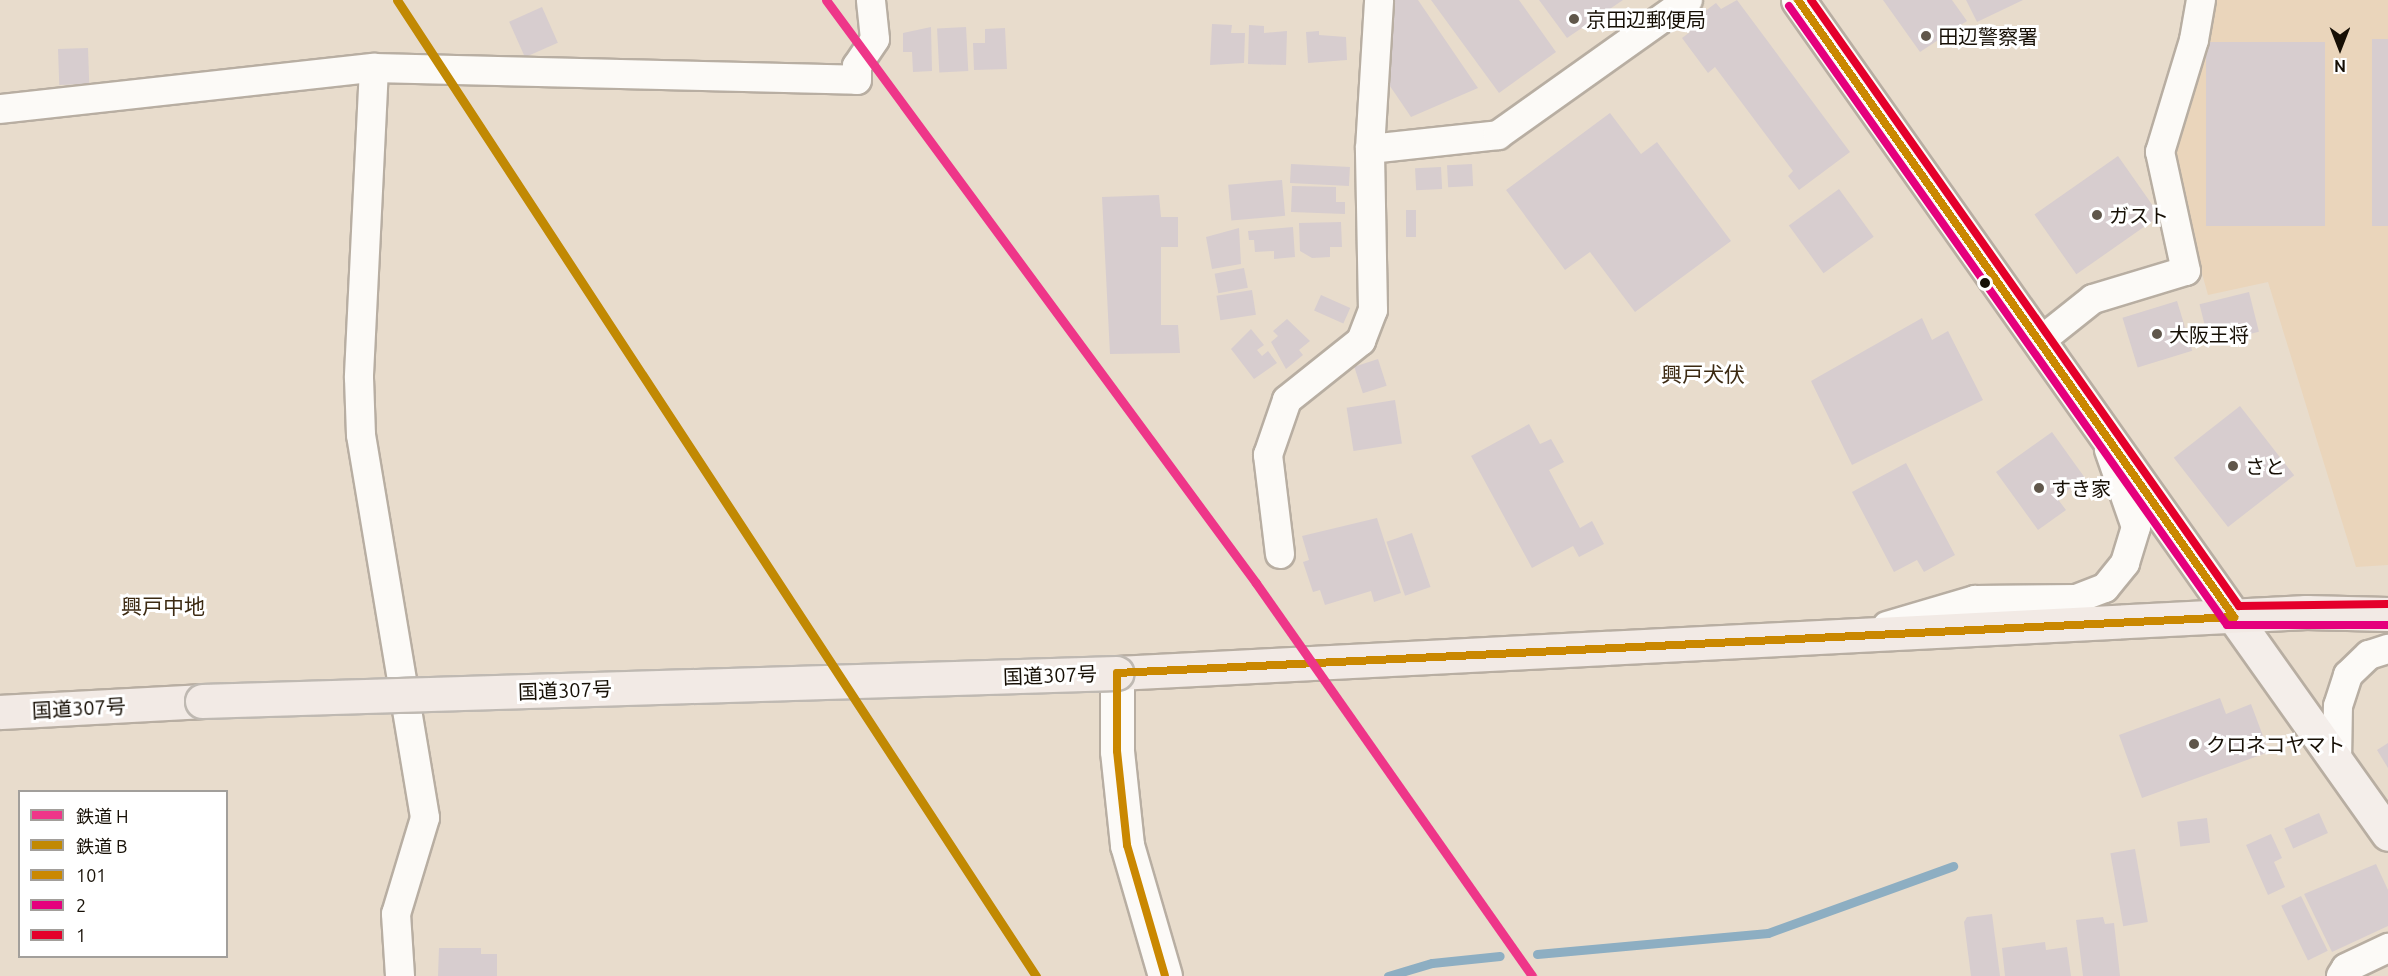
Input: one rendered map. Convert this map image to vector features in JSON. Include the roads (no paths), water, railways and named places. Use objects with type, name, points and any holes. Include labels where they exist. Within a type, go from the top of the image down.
[{"type":"highway","name":"国道307号","points":[[0,712],[202,701],[1117,673],[1858,634],[2234,617],[2388,614]]},
{"type":"main road","points":[[2234,617],[2388,834]]},
{"type":"street","points":[[0,109],[374,68],[857,80],[857,66],[875,39],[871,0]]},
{"type":"street","points":[[1280,554],[1268,455],[1287,400],[1361,340],[1373,310],[1370,149],[1379,0]]},
{"type":"street","points":[[1370,149],[1498,135],[1688,0]]},
{"type":"street","points":[[1798,0],[2234,617]]},
{"type":"street","points":[[2039,342],[2093,299],[2186,271],[2160,152],[2194,40],[2201,0]]},
{"type":"street","points":[[374,68],[359,378],[361,435],[425,818],[396,914],[400,976]]},
{"type":"street","points":[[1858,634],[1975,600],[2076,598],[2105,588],[2125,563],[2136,527],[2103,432]]},
{"type":"street","points":[[2337,761],[2338,706],[2348,675],[2369,655],[2388,649]]},
{"type":"street","points":[[1117,673],[1117,751],[1127,845],[1165,976]]},
{"type":"street","points":[[2341,976],[2346,968],[2388,948]]},
{"type":"waterway","points":[[1537,954],[1768,933],[1953,866]]},
{"type":"waterway","points":[[1388,976],[1432,963],[1500,956]]},
{"type":"rail line","name":"B","points":[[397,0],[1036,976]]},
{"type":"rail line","name":"H","points":[[826,0],[1256,583],[1532,976]]},
{"type":"place","name":"京田辺郵便局","points":[[1574,19]]},
{"type":"place","name":"田辺警察署","points":[[1926,36]]},
{"type":"place","name":"ガスト","points":[[2097,215]]},
{"type":"place","name":"大阪王将","points":[[2157,334]]},
{"type":"place","name":"さと","points":[[2233,466]]},
{"type":"place","name":"すき家","points":[[2039,488]]},
{"type":"place","name":"クロネコヤマト","points":[[2194,744]]},
{"type":"district","name":"興戸犬伏","points":[[1703,374]]},
{"type":"district","name":"興戸中地","points":[[163,606]]}]
